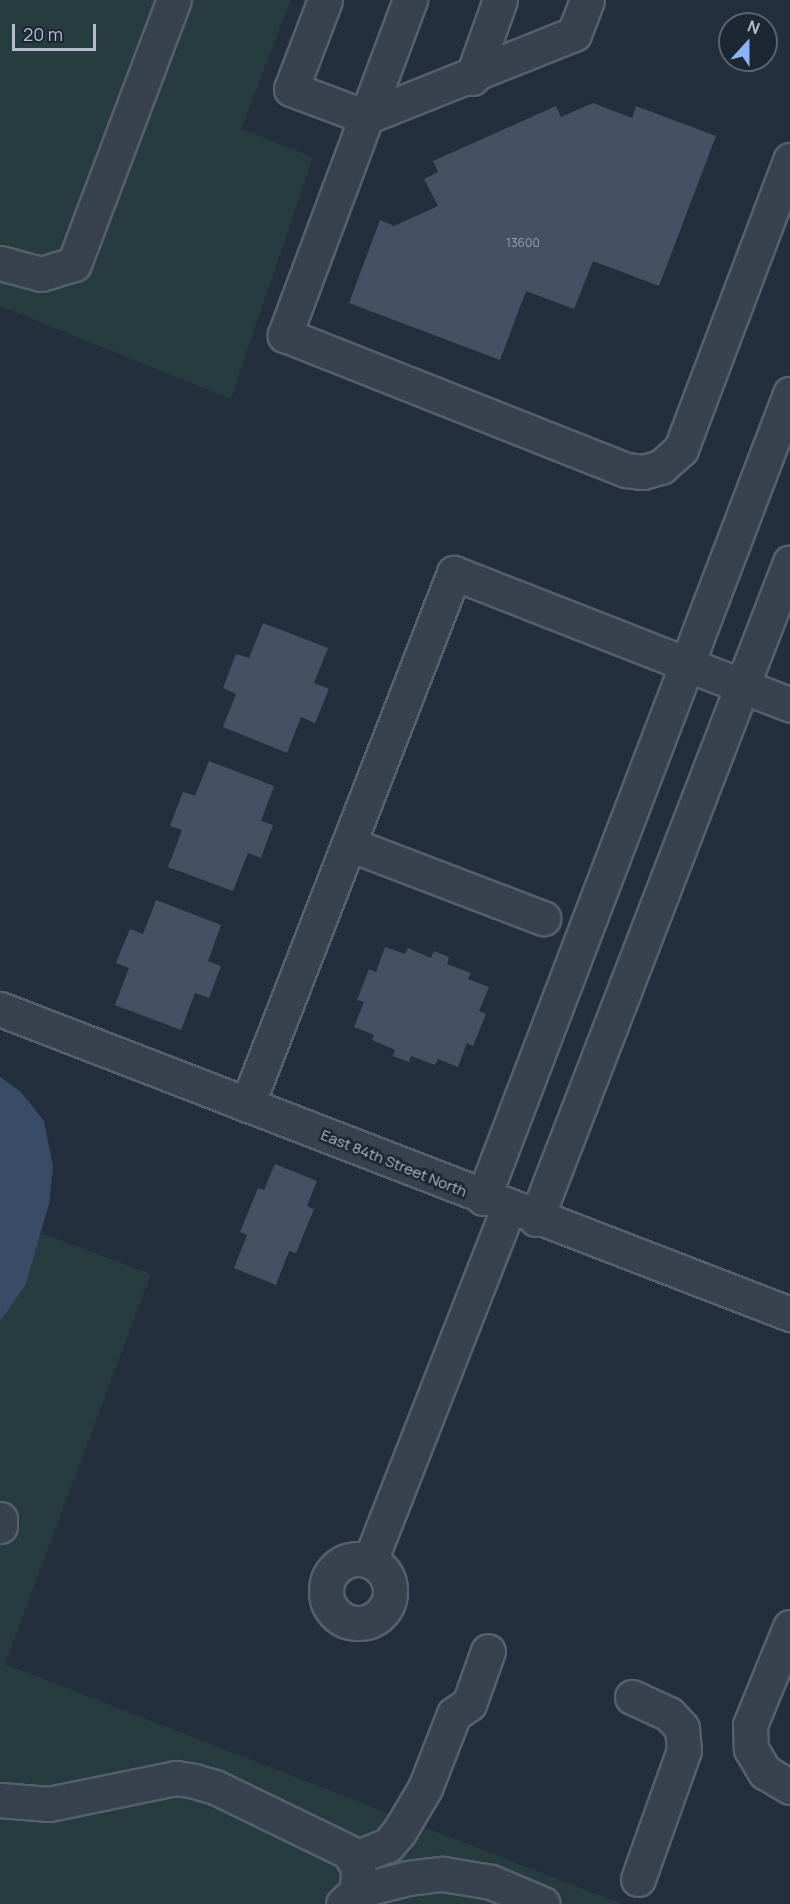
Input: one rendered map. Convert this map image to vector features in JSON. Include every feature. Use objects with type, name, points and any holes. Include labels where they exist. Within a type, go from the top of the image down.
[{"type":"street","points":[[0,263],[41,274],[74,264],[174,0]]},
{"type":"street","points":[[325,0],[291,89],[366,117],[472,78],[573,34],[587,0]]},
{"type":"street","points":[[410,0],[285,335],[626,470],[644,472],[661,467],[681,449],[790,160]]},
{"type":"street","points":[[472,78],[500,0]]},
{"type":"street","points":[[509,1208],[689,666],[790,394]]},
{"type":"street","points":[[370,1561],[509,1208],[742,687],[790,562]]},
{"type":"street","points":[[247,1105],[454,573],[790,705]]},
{"type":"street","points":[[349,844],[543,918]]},
{"type":"street","name":"East 84th Street North","points":[[0,1009],[509,1208],[790,1314]]},
{"type":"street","points":[[0,1520],[0,1527]]},
{"type":"street","points":[[790,1627],[750,1725],[751,1749],[765,1772],[790,1787]]},
{"type":"street","points":[[353,1859],[388,1845],[405,1823],[425,1788],[454,1714],[469,1704],[488,1651]]},
{"type":"street","points":[[632,1696],[669,1714],[682,1728],[684,1750],[638,1879]]},
{"type":"street","points":[[0,1800],[41,1805],[176,1778],[194,1781],[215,1787],[344,1848],[357,1868],[350,1898]]},
{"type":"street","points":[[350,1898],[408,1878],[459,1875],[508,1888],[543,1904]]},
{"type":"green space","points":[[0,0],[291,0],[241,129],[313,157],[231,399],[0,306]]},
{"type":"green space","points":[[0,1226],[52,1237],[151,1274],[5,1664],[622,1904],[0,1904]]},
{"type":"water","points":[[0,1077],[20,1091],[44,1121],[53,1167],[49,1204],[25,1286],[0,1321]]},
{"type":"building","points":[[593,103],[632,118],[636,106],[716,136],[659,286],[593,261],[574,309],[526,291],[500,360],[349,303],[380,220],[394,226],[438,206],[424,179],[438,172],[433,161],[556,106],[561,117]]},
{"type":"building","points":[[263,623],[328,648],[314,683],[329,689],[315,723],[301,717],[287,753],[223,727],[236,694],[223,688],[236,654],[249,658]]},
{"type":"building","points":[[209,761],[274,786],[261,821],[273,825],[261,858],[248,853],[233,891],[168,867],[182,830],[170,826],[183,792],[195,796]]},
{"type":"building","points":[[156,900],[221,925],[208,961],[221,966],[209,998],[195,993],[181,1030],[115,1005],[129,968],[116,963],[130,929],[143,934]]},
{"type":"building","points":[[385,947],[405,954],[408,948],[431,958],[434,951],[449,957],[447,964],[471,973],[468,979],[489,987],[479,1011],[486,1014],[473,1046],[467,1043],[458,1067],[438,1059],[435,1065],[411,1056],[409,1062],[393,1056],[395,1050],[372,1040],[374,1035],[354,1027],[364,1002],[357,1000],[369,969],[376,972]]},
{"type":"building","points":[[275,1164],[317,1181],[307,1206],[314,1209],[296,1253],[289,1251],[276,1285],[234,1268],[247,1235],[240,1232],[258,1188],[264,1190]]}]
